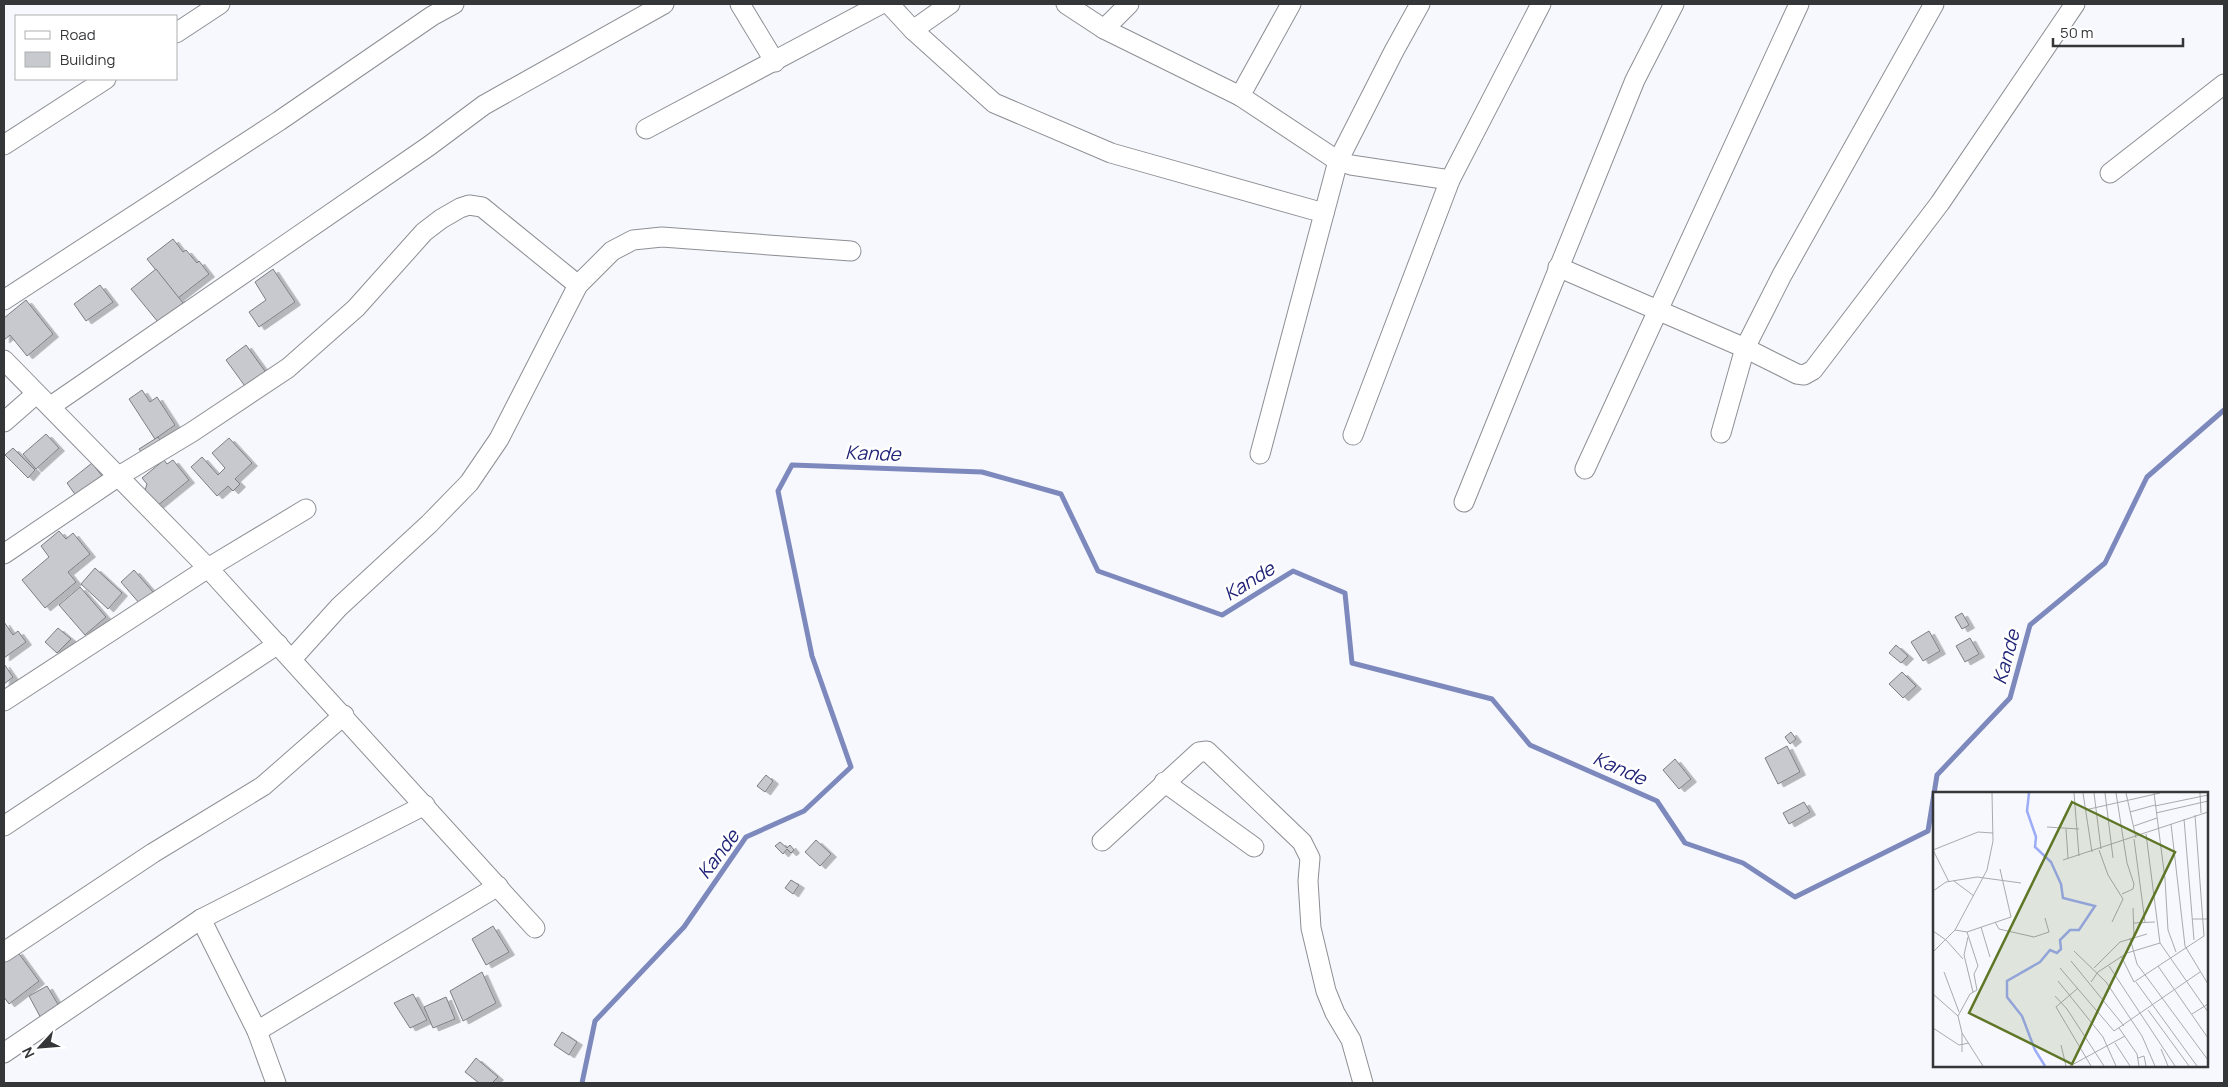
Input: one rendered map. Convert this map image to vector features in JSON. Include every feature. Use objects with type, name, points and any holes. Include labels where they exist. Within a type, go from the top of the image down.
[{"type":"street","points":[[178,32],[220,4]]},
{"type":"street","points":[[4,300],[279,121],[432,16],[454,4]]},
{"type":"street","points":[[50,406],[429,146],[484,105],[664,4]]},
{"type":"street","points":[[740,4],[775,62]]},
{"type":"street","points":[[646,129],[881,4]]},
{"type":"street","points":[[889,4],[914,30],[994,103],[1111,152],[1324,213]]},
{"type":"street","points":[[914,30],[950,4]]},
{"type":"street","points":[[1066,4],[1104,29],[1240,96],[1338,161],[1351,165],[1450,180]]},
{"type":"street","points":[[1104,29],[1129,4]]},
{"type":"street","points":[[1240,96],[1291,4]]},
{"type":"street","points":[[1260,454],[1338,161],[1420,4]]},
{"type":"street","points":[[1353,435],[1450,180],[1541,4]]},
{"type":"street","points":[[1464,502],[1635,80],[1674,4]]},
{"type":"street","points":[[1586,469],[1799,4]]},
{"type":"street","points":[[1721,433],[1745,348],[1782,275],[1934,4]]},
{"type":"street","points":[[1558,267],[1745,348],[1796,374],[1804,375],[1814,370],[1940,204],[2075,4]]},
{"type":"street","points":[[4,146],[104,80]]},
{"type":"street","points":[[2110,172],[2224,84]]},
{"type":"street","points":[[4,554],[119,476],[192,432],[288,368],[356,308],[424,232],[460,208],[470,205],[482,207],[578,285]]},
{"type":"street","points":[[292,659],[339,607],[429,524],[469,483],[499,439],[578,285],[612,251],[633,240],[662,237],[851,251]]},
{"type":"street","points":[[4,360],[208,568],[535,928]]},
{"type":"street","points":[[4,422],[36,394]]},
{"type":"street","points":[[4,701],[208,568],[306,509]]},
{"type":"street","points":[[4,826],[278,644]]},
{"type":"street","points":[[6,945],[263,786],[344,716]]},
{"type":"street","points":[[1102,841],[1164,782],[1199,752],[1206,751],[1302,842],[1306,849],[1310,858],[1308,881],[1311,928],[1324,982],[1335,1013],[1351,1040],[1363,1083]]},
{"type":"street","points":[[1164,782],[1254,847]]},
{"type":"street","points":[[4,1052],[201,919],[425,805]]},
{"type":"street","points":[[258,1031],[498,886]]},
{"type":"street","points":[[201,919],[258,1031],[276,1083]]},
{"type":"building","points":[[173,239],[183,252],[186,250],[197,263],[199,261],[209,274],[178,298],[147,259]]},
{"type":"building","points":[[156,269],[183,303],[158,322],[131,289]]},
{"type":"building","points":[[273,269],[295,302],[259,327],[249,312],[266,300],[255,282]]},
{"type":"building","points":[[100,285],[113,302],[86,321],[74,304]]},
{"type":"building","points":[[26,300],[53,334],[27,356],[10,335],[4,340],[4,318]]},
{"type":"building","points":[[246,345],[270,378],[250,393],[226,360]]},
{"type":"building","points":[[142,390],[150,402],[157,397],[175,425],[155,439],[129,399]]},
{"type":"building","points":[[46,434],[59,448],[36,469],[23,454]]},
{"type":"building","points":[[158,437],[165,448],[146,459],[139,449]]},
{"type":"building","points":[[229,438],[252,463],[235,479],[240,484],[233,491],[228,486],[217,496],[191,467],[202,457],[218,475],[225,468],[212,453]]},
{"type":"building","points":[[13,448],[35,470],[28,478],[5,455]]},
{"type":"building","points":[[164,460],[167,464],[173,460],[189,480],[157,506],[145,490],[147,484],[142,478]]},
{"type":"building","points":[[92,463],[105,480],[79,500],[67,483]]},
{"type":"building","points":[[59,531],[66,539],[73,533],[90,554],[68,572],[76,582],[45,608],[22,580],[49,557],[41,546]]},
{"type":"building","points":[[95,568],[122,593],[108,609],[81,584]]},
{"type":"building","points":[[134,570],[153,592],[140,604],[121,582]]},
{"type":"building","points":[[80,587],[106,617],[85,635],[59,605]]},
{"type":"building","points":[[1962,613],[1969,625],[1962,629],[1955,617]]},
{"type":"building","points":[[4,622],[13,635],[18,631],[26,642],[4,658]]},
{"type":"building","points":[[58,628],[71,639],[57,653],[45,642]]},
{"type":"building","points":[[1929,631],[1940,651],[1923,661],[1911,642]]},
{"type":"building","points":[[1970,638],[1979,654],[1965,662],[1956,646]]},
{"type":"building","points":[[1896,645],[1908,656],[1901,663],[1889,653]]},
{"type":"building","points":[[4,664],[13,677],[4,684]]},
{"type":"building","points":[[1902,672],[1916,686],[1903,698],[1889,684]]},
{"type":"building","points":[[1791,732],[1796,739],[1790,744],[1785,737]]},
{"type":"building","points":[[1787,746],[1800,772],[1778,784],[1765,758]]},
{"type":"building","points":[[1675,759],[1691,779],[1679,789],[1663,770]]},
{"type":"building","points":[[766,775],[773,781],[765,792],[757,786]]},
{"type":"building","points":[[1804,802],[1810,812],[1789,824],[1783,813]]},
{"type":"building","points":[[816,840],[831,854],[820,866],[805,852]]},
{"type":"building","points":[[780,842],[787,848],[790,845],[794,850],[791,853],[787,849],[783,854],[775,846]]},
{"type":"building","points":[[791,880],[799,885],[793,894],[785,888]]},
{"type":"building","points":[[493,926],[509,952],[486,965],[472,939]]},
{"type":"building","points":[[17,951],[39,981],[9,1004],[4,997],[4,961]]},
{"type":"building","points":[[482,972],[496,1003],[463,1021],[450,991]]},
{"type":"building","points":[[47,986],[62,1011],[43,1022],[29,996]]},
{"type":"building","points":[[413,994],[427,1020],[410,1028],[394,1003]]},
{"type":"building","points":[[446,997],[455,1019],[433,1028],[424,1007]]},
{"type":"building","points":[[562,1032],[577,1042],[569,1055],[554,1045]]},
{"type":"building","points":[[476,1058],[498,1077],[492,1083],[479,1083],[465,1072]]},
{"type":"waterway","name":"Kande","points":[[1934,792],[1937,775],[2010,698],[2030,625],[2105,563],[2147,477],[2224,410]]},
{"type":"waterway","name":"Kande","points":[[582,1083],[595,1021],[684,927],[746,837],[804,811],[851,767],[812,656],[778,491],[792,465],[982,472],[1061,494],[1098,571],[1222,615],[1293,571],[1345,593],[1352,663],[1492,699],[1530,745],[1657,801],[1685,843],[1743,863],[1795,897],[1928,831],[1933,800]]}]
